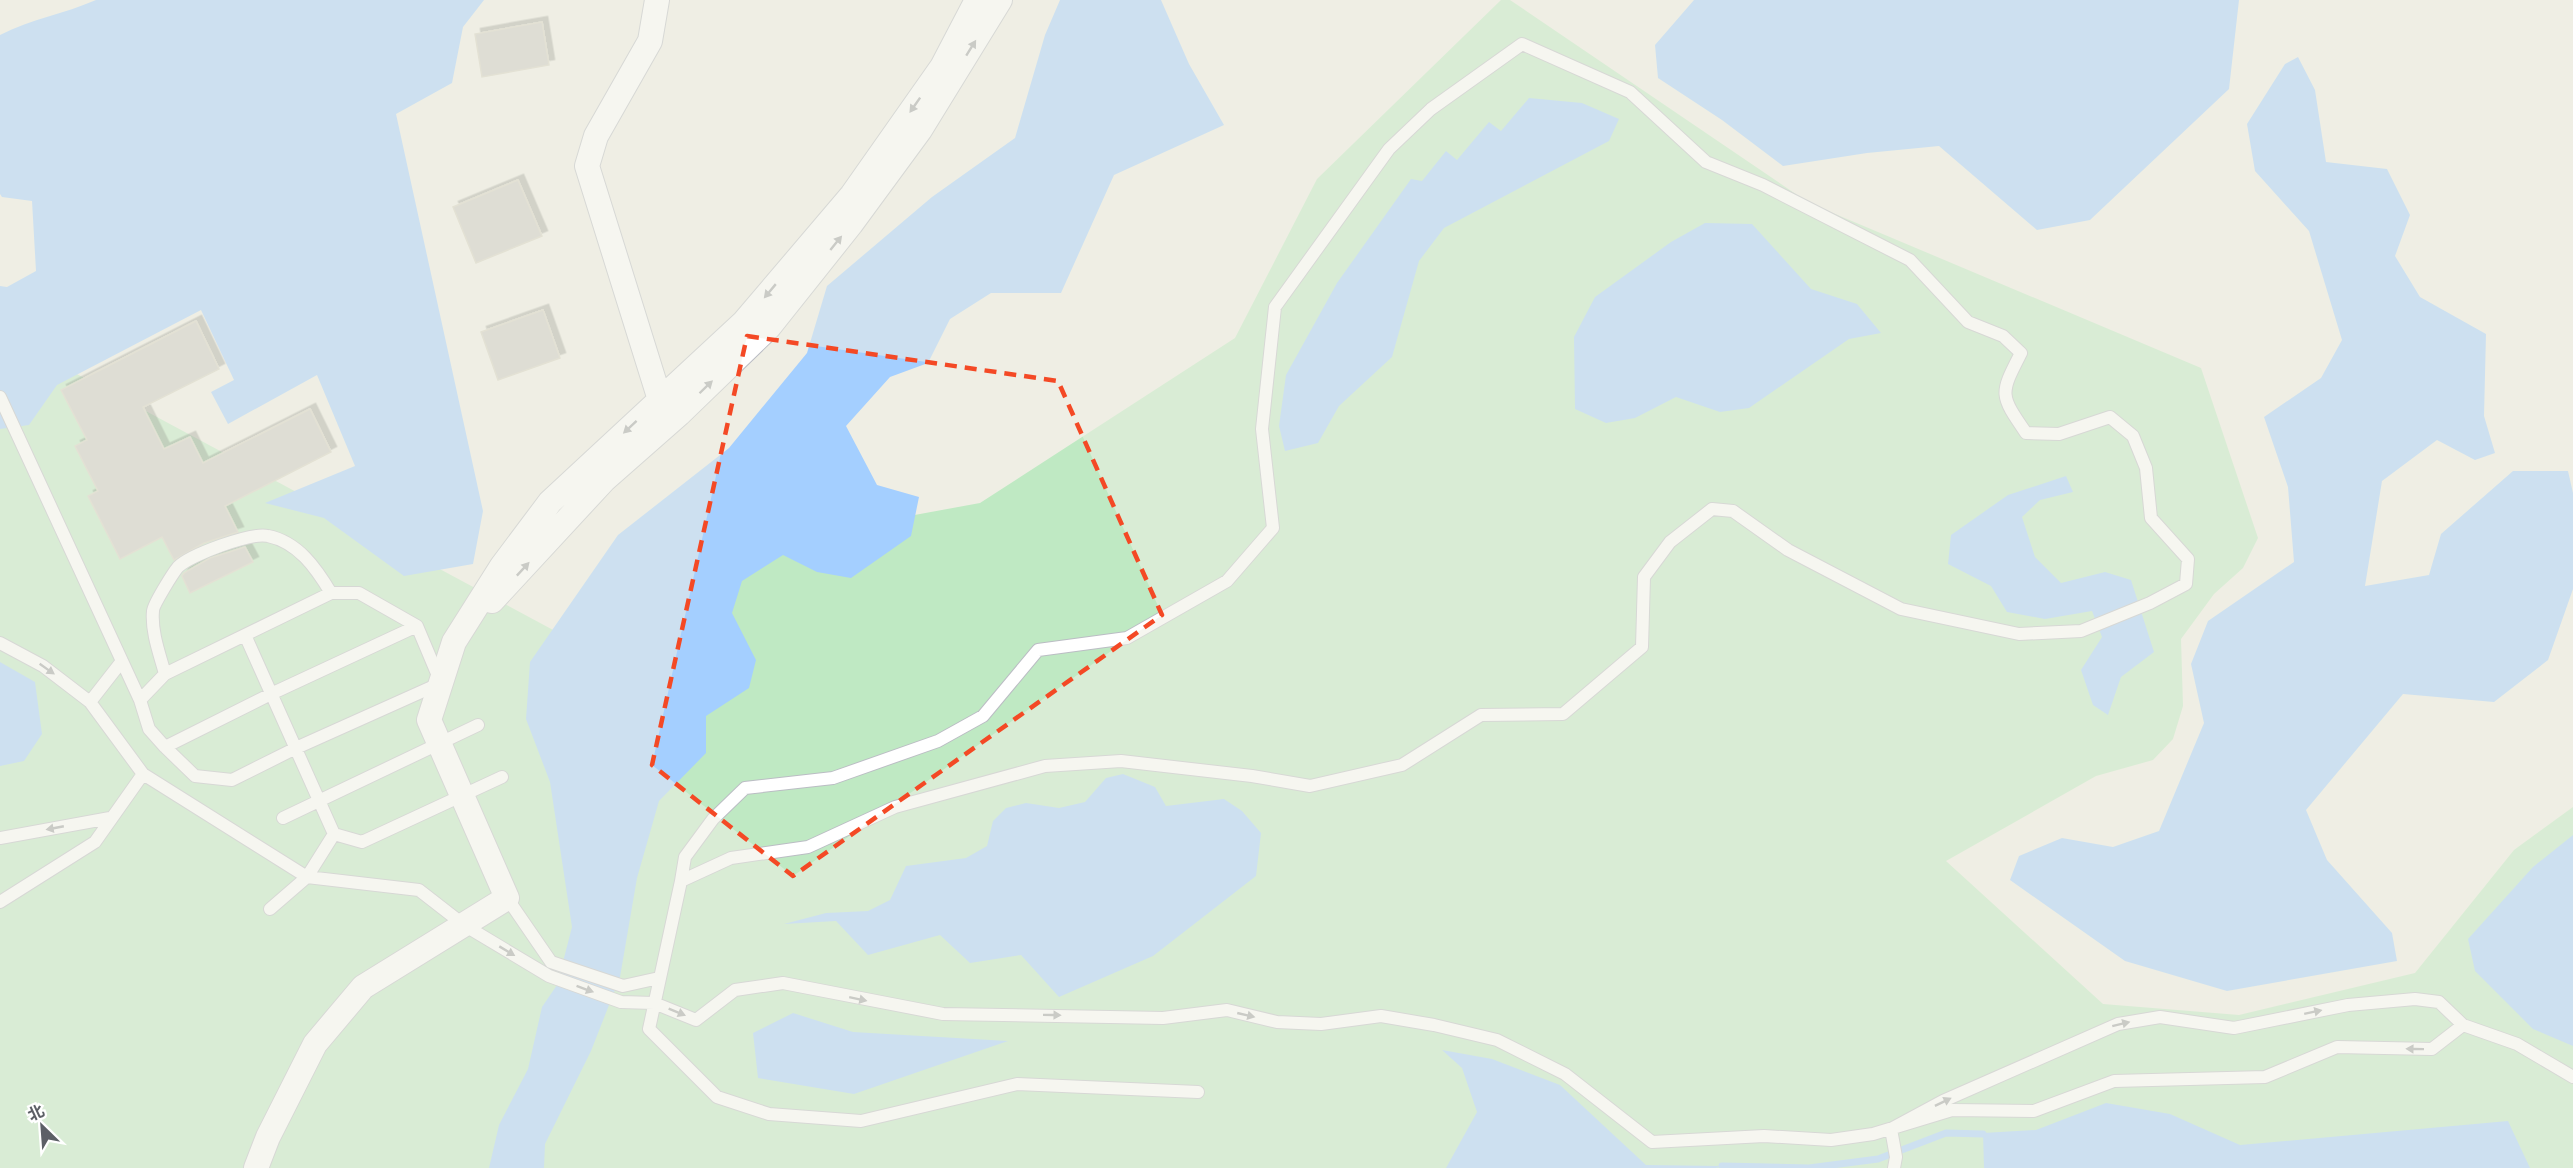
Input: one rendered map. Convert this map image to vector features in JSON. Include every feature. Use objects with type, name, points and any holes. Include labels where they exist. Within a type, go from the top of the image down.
[{"type":"street","points":[[657,0],[650,41],[596,136],[587,166],[669,407]]},
{"type":"street","points":[[669,407],[852,195],[942,66],[977,0]]},
{"type":"street","points":[[256,1168],[268,1137],[315,1044],[363,987],[507,898],[429,720],[454,642],[502,566],[550,502],[769,327],[851,224],[920,130],[1000,0]]},
{"type":"lane","points":[[681,881],[731,858],[808,847],[895,807],[1045,766],[1121,761],[1252,776],[1310,786],[1402,765],[1481,715],[1563,714],[1642,647],[1644,577],[1670,542],[1712,510],[1733,511],[1788,550],[1901,609],[2019,634],[2081,631],[2150,603],[2186,584],[2188,559],[2151,518],[2146,468],[2133,436],[2110,417],[2058,434],[2025,433],[2007,406],[2005,384],[2021,353],[2003,336],[1968,322],[1910,260],[1763,185],[1706,162],[1630,92],[1522,44],[1431,109],[1389,149],[1275,307],[1262,429],[1273,528],[1227,581],[1127,638],[1038,650],[984,716],[938,741],[832,778],[745,788],[713,819],[685,857],[649,1029],[717,1097],[769,1114],[861,1121],[1017,1084],[1198,1092]]},
{"type":"lane","points":[[0,397],[140,700],[149,729],[195,776],[232,780],[296,748],[441,683],[417,626],[359,593],[331,593],[165,675],[140,700]]},
{"type":"lane","points":[[165,675],[156,641],[153,609],[178,567],[234,539],[267,535],[297,549],[321,576],[331,593]]},
{"type":"lane","points":[[165,747],[273,693],[417,626]]},
{"type":"lane","points":[[246,635],[334,834]]},
{"type":"lane","points":[[0,643],[43,666],[90,702],[143,774],[308,877],[419,890],[464,925],[549,976],[621,1002],[654,1003],[696,1020],[735,990],[783,982],[943,1014],[1163,1018],[1227,1010],[1277,1022],[1321,1024],[1381,1016],[1434,1025],[1497,1040],[1565,1074],[1652,1142],[1764,1136],[1831,1140],[1891,1129],[1952,1110],[2034,1111],[2114,1081],[2265,1077],[2337,1047],[2432,1049],[2463,1025]]},
{"type":"lane","points":[[90,702],[122,661]]},
{"type":"lane","points":[[282,818],[478,725]]},
{"type":"lane","points":[[0,902],[95,842],[143,774]]},
{"type":"lane","points":[[334,834],[362,842],[502,777]]},
{"type":"lane","points":[[0,838],[110,818]]},
{"type":"lane","points":[[270,909],[308,877],[334,834]]},
{"type":"lane","points":[[507,898],[551,962],[623,986],[659,978]]},
{"type":"lane","points":[[1891,1129],[1943,1101],[2118,1024],[2160,1017],[2234,1028],[2348,1005],[2415,999],[2439,1002],[2463,1025],[2517,1044],[2573,1077]]},
{"type":"lane","points":[[1891,1129],[1896,1158],[1894,1168]]},
{"type":"highlighted area","points":[[747,336],[1058,381],[1162,615],[793,876],[652,765]]},
{"type":"green space","points":[[1501,0],[1510,0],[1809,203],[2201,368],[2258,538],[2243,568],[2214,594],[2181,639],[2183,706],[2173,739],[2153,760],[2096,776],[1946,861],[2103,1004],[2239,1015],[2415,973],[2514,850],[2573,807],[2573,1168],[0,1168],[0,351],[34,351],[568,638],[718,551],[980,503],[1235,338],[1317,179]]},
{"type":"water","points":[[96,0],[484,0],[463,27],[452,83],[396,114],[483,511],[473,564],[404,576],[324,518],[265,503],[355,466],[317,375],[228,424],[211,392],[234,380],[201,310],[57,385],[29,425],[0,429],[0,286],[7,287],[36,271],[32,201],[2,197],[0,194],[0,35]]},
{"type":"water","points":[[1060,0],[1161,0],[1189,64],[1224,125],[1114,175],[1061,293],[991,293],[950,319],[928,363],[890,377],[846,426],[877,485],[919,497],[911,536],[851,578],[817,572],[783,555],[742,581],[732,613],[756,660],[749,688],[706,716],[706,753],[659,801],[637,878],[620,977],[591,1051],[545,1144],[544,1168],[489,1168],[499,1125],[528,1069],[542,1007],[557,985],[572,927],[550,782],[526,719],[530,662],[618,535],[729,448],[807,353],[827,286],[932,197],[1015,138],[1045,35]]},
{"type":"water","points":[[1694,0],[2239,0],[2229,89],[2090,220],[2037,230],[1939,146],[1867,153],[1783,166],[1722,120],[1658,78],[1655,45]]},
{"type":"water","points":[[2298,57],[2315,90],[2326,162],[2387,169],[2410,215],[2395,256],[2420,297],[2486,334],[2484,416],[2495,453],[2475,460],[2437,440],[2382,481],[2365,586],[2429,575],[2441,534],[2513,471],[2568,471],[2573,493],[2573,589],[2548,660],[2494,702],[2403,694],[2306,810],[2327,860],[2392,933],[2397,961],[2227,991],[2125,961],[2010,880],[2019,856],[2062,838],[2113,847],[2159,831],[2204,723],[2191,664],[2208,621],[2294,562],[2288,487],[2264,417],[2321,378],[2342,340],[2309,231],[2255,171],[2247,124],[2285,64]]},
{"type":"water","points":[[1529,98],[1582,103],[1619,119],[1609,141],[1444,228],[1419,261],[1392,357],[1339,406],[1318,443],[1285,451],[1279,426],[1286,375],[1337,283],[1411,179],[1422,181],[1446,151],[1457,160],[1489,122],[1501,131]]},
{"type":"water","points":[[1705,223],[1752,224],[1811,289],[1857,304],[1881,333],[1849,339],[1749,408],[1720,412],[1676,397],[1635,418],[1606,423],[1575,409],[1574,337],[1595,297],[1671,242]]},
{"type":"water","points":[[2066,476],[2073,492],[2040,500],[2022,517],[2035,557],[2061,583],[2105,572],[2131,580],[2154,652],[2121,677],[2108,715],[2093,705],[2081,670],[2102,637],[2092,611],[2045,619],[2007,612],[1991,586],[1948,564],[1951,535],[2008,495]]},
{"type":"water","points":[[0,662],[35,682],[42,734],[24,761],[0,766]]},
{"type":"water","points":[[1123,774],[1155,787],[1166,806],[1224,799],[1242,811],[1261,833],[1256,876],[1153,956],[1059,997],[1021,955],[970,963],[940,935],[868,955],[836,921],[784,924],[826,913],[868,911],[890,900],[906,866],[966,858],[987,846],[993,821],[1006,808],[1026,803],[1059,808],[1085,802],[1106,778]]},
{"type":"water","points":[[2573,835],[2573,1046],[2533,1029],[2475,971],[2468,939],[2533,867]]},
{"type":"water","points":[[793,1013],[853,1032],[1008,1041],[854,1094],[758,1078],[753,1033]]},
{"type":"water","points":[[1442,1050],[1492,1059],[1560,1085],[1646,1165],[1722,1166],[1716,1168],[1446,1168],[1477,1112],[1462,1068]]},
{"type":"water","points":[[2106,1103],[2170,1114],[2240,1145],[2508,1121],[2530,1168],[1984,1168],[1983,1133],[2036,1130]]},
{"type":"building","points":[[542,22],[549,65],[482,77],[475,34]]},
{"type":"building","points":[[518,180],[542,236],[476,263],[453,207]]},
{"type":"building","points":[[543,310],[560,358],[498,380],[481,332]]},
{"type":"building","points":[[196,321],[219,369],[143,407],[164,449],[190,437],[203,463],[310,409],[331,452],[225,506],[238,532],[204,543],[174,560],[162,537],[120,559],[88,496],[98,491],[75,446],[87,440],[61,390]]},
{"type":"building","points":[[245,547],[253,562],[190,593],[182,576],[184,573],[210,558]]},
{"type":"waterway","points":[[1722,1166],[1809,1168],[1878,1159],[1946,1133],[1983,1134]]}]
